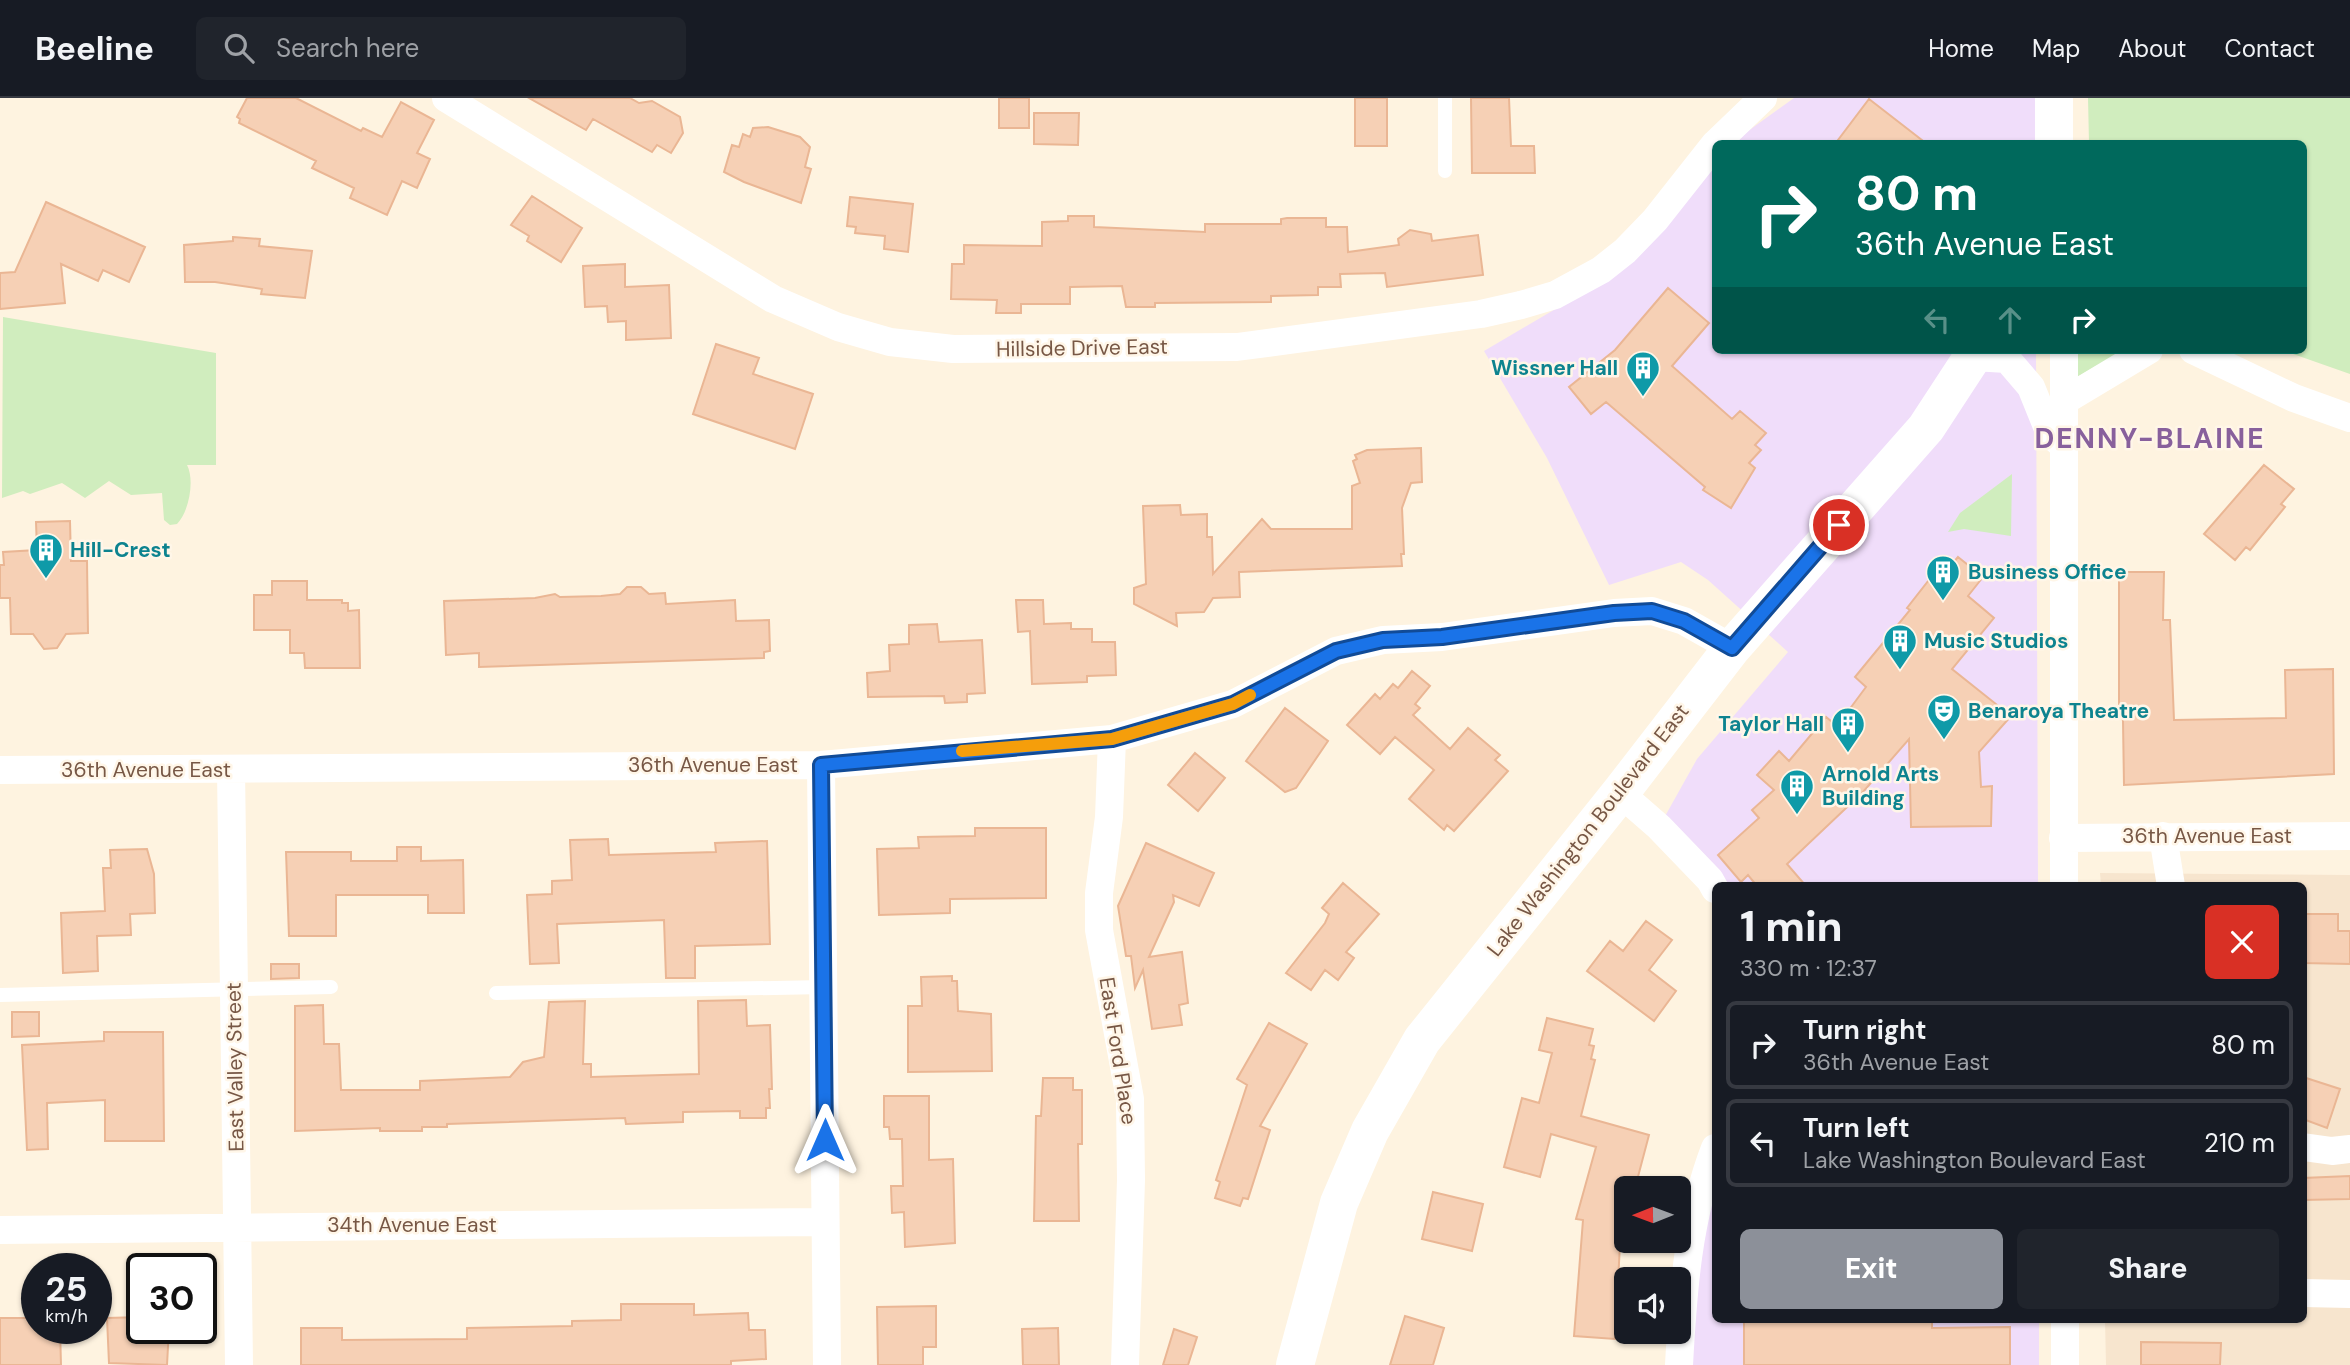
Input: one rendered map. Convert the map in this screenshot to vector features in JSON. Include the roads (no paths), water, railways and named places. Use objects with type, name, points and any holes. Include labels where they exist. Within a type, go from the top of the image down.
[{"type":"main road","points":[[2054,98],[2054,140]]},
{"type":"main road","name":"Lake Washington Boulevard East","points":[[1295,1365],[1339,1203],[1370,1132],[1422,1040],[1732,648],[1926,428],[1975,354]]},
{"type":"street","name":"Hillside Drive East","points":[[446,98],[773,299],[838,327],[890,342],[954,349],[1237,347],[1481,314],[1521,305],[1555,295],[1601,270],[1625,251],[1655,220],[1712,148]]},
{"type":"street","name":"Hillside Drive East","points":[[1719,140],[1763,98]]},
{"type":"street","points":[[1975,354],[2007,359],[2031,387],[2050,434],[2064,446]]},
{"type":"street","points":[[2064,354],[2064,882]]},
{"type":"street","points":[[2064,401],[2142,354]]},
{"type":"street","points":[[2201,354],[2294,398],[2350,418]]},
{"type":"street","name":"36th Avenue East","points":[[0,770],[821,765],[1112,739],[1233,704],[1336,651],[1383,640],[1442,637],[1614,613],[1652,611],[1684,621],[1732,648]]},
{"type":"street","name":"East Ford Place","points":[[1112,739],[1109,817],[1099,893],[1099,930],[1130,1099],[1131,1192],[1125,1365]]},
{"type":"street","points":[[821,765],[827,1365]]},
{"type":"street","name":"East Valley Street","points":[[231,769],[239,1365]]},
{"type":"street","points":[[1620,793],[1659,827],[1712,884]]},
{"type":"street","points":[[2163,836],[2170,882]]},
{"type":"street","name":"36th Avenue East","points":[[2063,838],[2350,836]]},
{"type":"street","points":[[2307,1148],[2332,1151],[2350,1149]]},
{"type":"street","points":[[1679,1365],[1689,1244],[1698,1199],[1712,1157]]},
{"type":"street","name":"34th Avenue East","points":[[0,1230],[824,1222]]},
{"type":"street","points":[[2307,1293],[2350,1294]]},
{"type":"street","points":[[2064,1323],[2064,1365]]},
{"type":"lane","points":[[1445,98],[1445,171]]},
{"type":"lane","points":[[0,995],[331,987]]},
{"type":"lane","points":[[496,993],[825,987]]},
{"type":"place","name":"Wissner Hall","points":[[1643,398]]},
{"type":"place","name":"Hill-Crest","points":[[46,580]]},
{"type":"place","name":"Business Office","points":[[1943,602]]},
{"type":"place","name":"Music Studios","points":[[1900,671]]},
{"type":"place","name":"Benaroya Theatre","points":[[1944,741]]},
{"type":"place","name":"Taylor Hall","points":[[1848,754]]},
{"type":"place","name":"Arnold Arts Building","points":[[1797,816]]},
{"type":"district","name":"DENNY-BLAINE","points":[[2150,438]]}]
